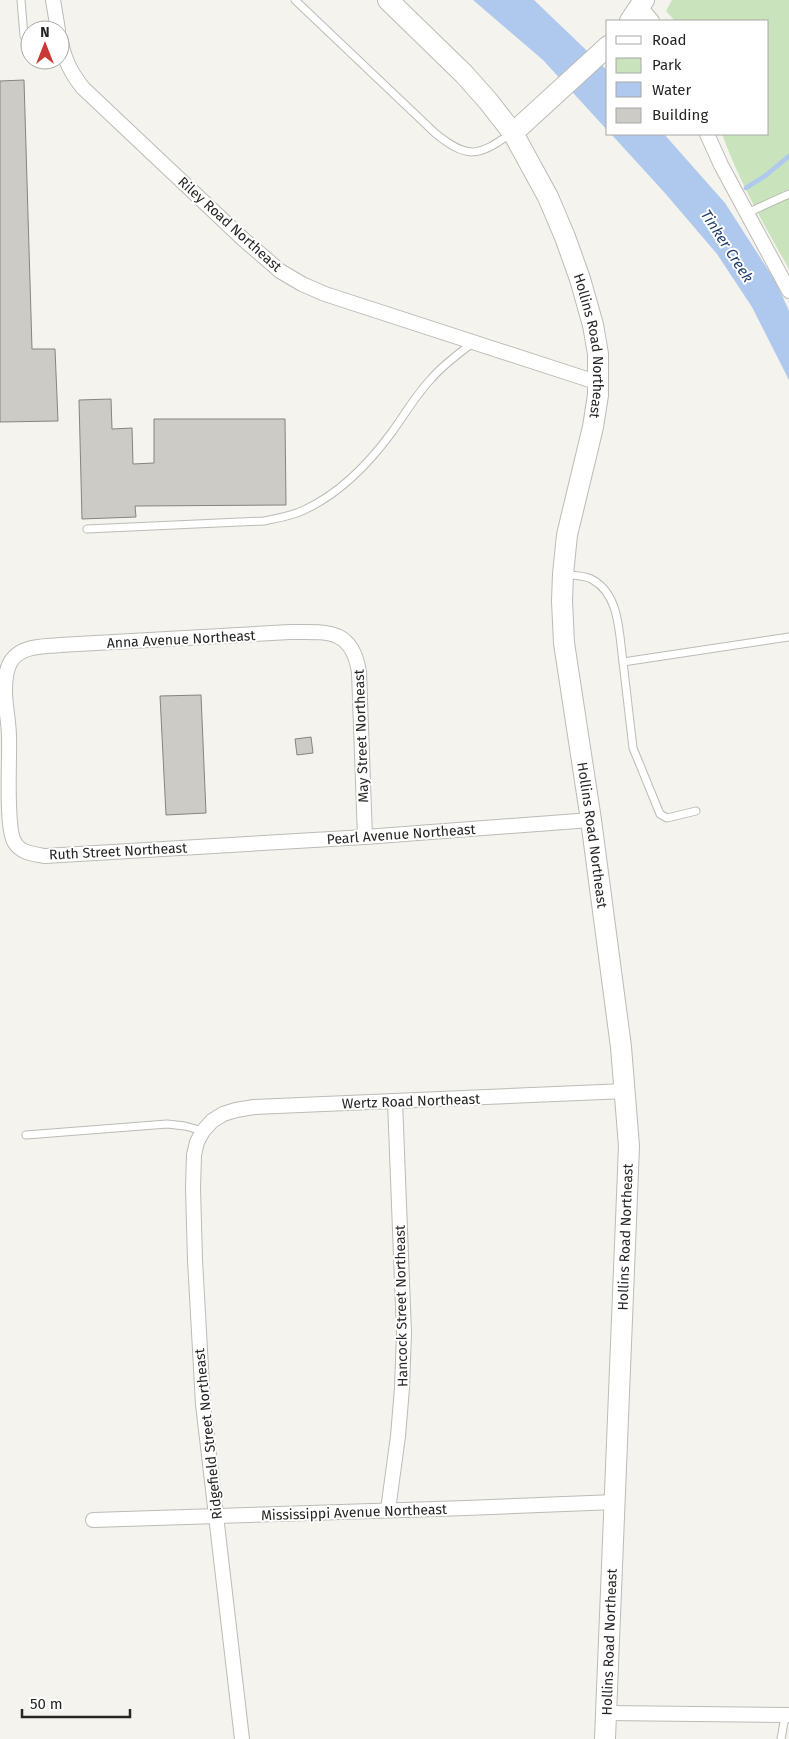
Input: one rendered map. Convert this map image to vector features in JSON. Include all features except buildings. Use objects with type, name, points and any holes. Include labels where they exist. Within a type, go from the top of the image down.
[{"type":"main road","name":"Hollins Road Northeast","points":[[388,0],[464,74],[513,132],[548,197],[565,237],[580,279],[593,325],[598,354],[599,383],[593,427],[568,535],[562,574],[562,601],[564,643],[591,820],[626,1092],[629,1146],[605,1739]]},
{"type":"main road","points":[[513,132],[606,48]]},
{"type":"street","points":[[53,0],[56,20]]},
{"type":"street","name":"Riley Road Northeast","points":[[70,70],[84,88],[280,271],[302,284],[325,294],[599,383]]},
{"type":"street","points":[[707,135],[721,165],[789,292]]},
{"type":"street","name":"May Street Northeast","points":[[284,633],[327,632],[347,642],[355,653],[359,672],[365,837]]},
{"type":"street","name":"Anna Avenue Northeast","points":[[78,644],[284,633]]},
{"type":"street","name":"Ruth Street Northeast","points":[[78,644],[28,649],[11,662],[7,671],[5,691],[9,736],[11,834],[14,842],[20,849],[45,856],[210,846]]},
{"type":"street","name":"Pearl Avenue Northeast","points":[[210,846],[365,837],[591,820]]},
{"type":"street","name":"Wertz Road Northeast","points":[[203,1130],[223,1114],[254,1107],[626,1092]]},
{"type":"street","name":"Hancock Street Northeast","points":[[388,1510],[398,1436],[404,1333],[395,1102]]},
{"type":"street","name":"Ridgefield Street Northeast","points":[[203,1130],[197,1142],[194,1155],[193,1188],[201,1381],[242,1739]]},
{"type":"street","name":"Mississippi Avenue Northeast","points":[[93,1520],[615,1502]]},
{"type":"street","points":[[606,1713],[789,1716]]},
{"type":"lane","points":[[22,0],[23,20]]},
{"type":"lane","points":[[295,0],[452,147],[466,152],[479,152],[490,149],[513,132]]},
{"type":"lane","points":[[746,213],[789,194]]},
{"type":"lane","points":[[87,530],[264,521],[284,518],[303,511],[321,501],[348,480],[392,432],[409,406],[431,379],[451,359],[474,342]]},
{"type":"lane","points":[[562,574],[591,578],[607,591],[617,618],[633,748],[660,814],[667,818],[696,811]]},
{"type":"lane","points":[[623,662],[789,637]]},
{"type":"lane","points":[[26,1135],[167,1124],[203,1130]]},
{"type":"lane","points":[[781,1739],[784,1722],[789,1716]]},
{"type":"green space","points":[[672,0],[789,0],[789,269],[744,186],[722,135],[769,135],[769,20],[674,20],[666,11]]},
{"type":"water","points":[[473,0],[534,0],[606,69],[606,129],[543,60]]},
{"type":"water","name":"Tinker Creek","points":[[612,135],[665,135],[725,203],[776,282],[789,311],[789,380],[752,307],[717,254]]},
{"type":"waterway","points":[[746,188],[765,176],[789,156]]}]
